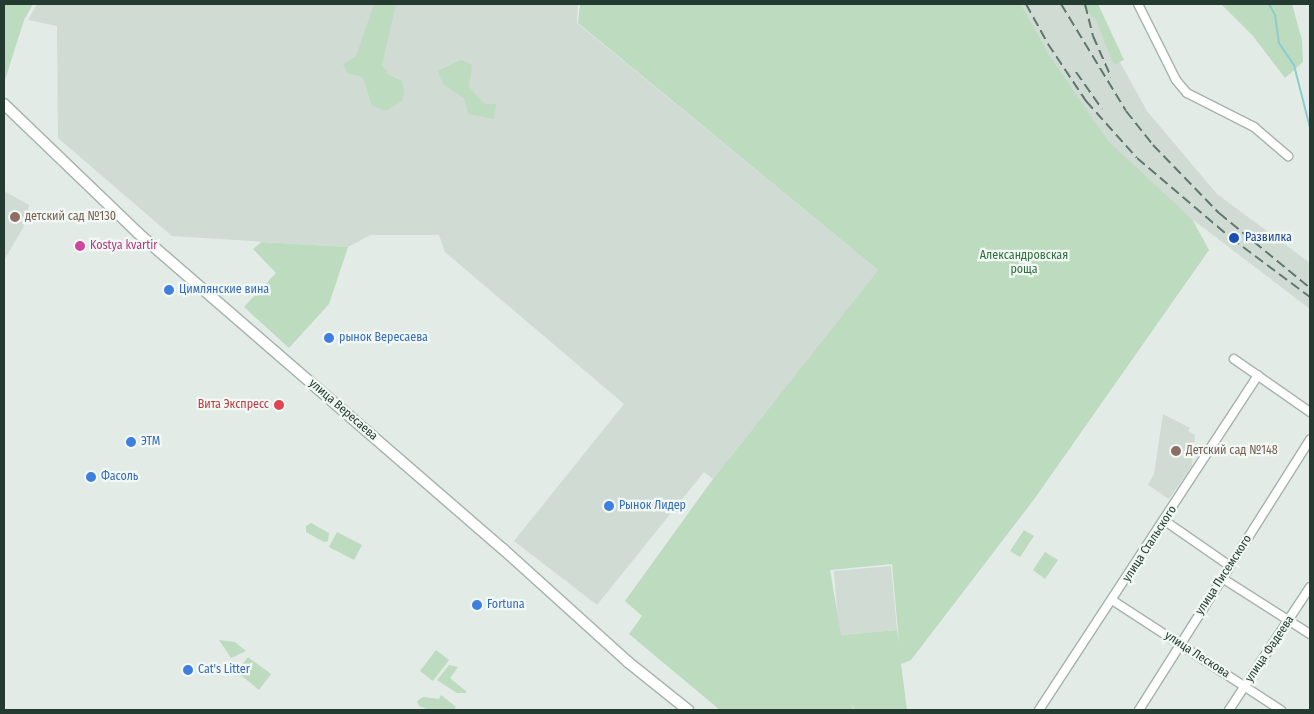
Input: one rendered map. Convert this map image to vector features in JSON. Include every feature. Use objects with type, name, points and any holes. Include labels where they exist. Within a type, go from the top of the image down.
[{"type":"main road","name":"улица Вересаева","points":[[4,104],[138,233],[496,543],[628,662],[688,710]]},
{"type":"street","points":[[1138,4],[1176,80],[1186,93],[1254,126],[1288,156]]},
{"type":"street","points":[[1234,359],[1310,412]]},
{"type":"street","name":"улица Стальского","points":[[1039,710],[1165,521],[1258,376]]},
{"type":"street","name":"улица Писемского","points":[[1139,710],[1310,440]]},
{"type":"street","points":[[1165,521],[1230,566]]},
{"type":"street","points":[[1222,578],[1310,634]]},
{"type":"street","name":"улица Фадеева","points":[[1229,710],[1310,587]]},
{"type":"street","name":"улица Лескова","points":[[1112,600],[1281,710]]},
{"type":"shaded area","points":[[37,4],[578,4],[577,23],[878,270],[713,479],[704,472],[597,605],[514,541],[624,404],[445,252],[439,235],[370,235],[348,247],[172,236],[58,138],[57,26],[28,20]]},
{"type":"shaded area","points":[[1021,4],[1088,4],[1147,111],[1217,194],[1310,263],[1310,309],[1192,219],[1108,142],[1050,56]]},
{"type":"shaded area","name":"детский сад №130","points":[[4,191],[29,205],[23,228],[4,260]]},
{"type":"shaded area","name":"Детский сад №148","points":[[1163,414],[1190,428],[1188,431],[1195,435],[1192,466],[1169,499],[1148,485],[1154,474]]},
{"type":"shaded area","points":[[891,566],[897,630],[839,635],[834,571]]},
{"type":"green space","points":[[4,4],[33,4],[24,20],[4,83]]},
{"type":"green space","points":[[374,4],[396,4],[382,65],[389,75],[402,81],[404,92],[402,101],[386,111],[372,106],[363,77],[347,73],[343,64],[356,56]]},
{"type":"green space","name":"Александровская роща","points":[[580,4],[1021,4],[1050,56],[1108,141],[1192,219],[1209,250],[1035,498],[911,660],[901,664],[907,710],[854,710],[852,703],[853,710],[720,710],[629,634],[642,616],[625,601],[713,479],[878,270],[578,23]],"holes":[[[892,564],[899,643],[897,630],[841,635],[830,570]]]},
{"type":"green space","points":[[1080,4],[1098,4],[1124,60],[1115,64],[1096,20]]},
{"type":"green space","points":[[1221,4],[1292,4],[1302,40],[1303,62],[1285,78],[1253,36]]},
{"type":"green space","points":[[461,60],[472,65],[469,87],[485,104],[496,104],[494,119],[468,114],[464,98],[443,84],[438,71]]},
{"type":"green space","points":[[262,242],[348,247],[329,304],[289,348],[244,307],[276,273],[253,249]]},
{"type":"green space","points":[[311,523],[329,533],[328,541],[324,542],[306,532],[306,526]]},
{"type":"green space","points":[[1024,530],[1034,536],[1020,557],[1010,551]]},
{"type":"green space","points":[[337,532],[362,545],[354,560],[329,547]]},
{"type":"green space","points":[[1045,552],[1058,560],[1045,579],[1033,570]]},
{"type":"green space","points":[[219,640],[235,642],[246,651],[231,658]]},
{"type":"green space","points":[[436,650],[449,660],[433,681],[420,671]]},
{"type":"green space","points":[[248,657],[271,674],[259,690],[237,672]]},
{"type":"green space","points":[[449,665],[458,667],[450,678],[467,692],[457,693],[437,680]]},
{"type":"green space","points":[[441,695],[456,707],[453,710],[429,710],[419,706],[417,701],[423,697],[439,699]]},
{"type":"waterway","points":[[1269,4],[1275,15],[1279,43],[1294,65],[1310,128]]},
{"type":"railway","points":[[1026,4],[1048,44],[1086,101],[1137,158],[1231,238],[1310,297]]},
{"type":"railway","points":[[1061,4],[1126,111],[1153,145],[1219,213],[1310,288]]},
{"type":"railway","points":[[1085,4],[1093,36],[1111,77]]},
{"type":"railway","points":[[1076,72],[1102,109]]},
{"type":"place","name":"детский сад №130","points":[[15,217]]},
{"type":"place","name":"Развилка","points":[[1234,238]]},
{"type":"place","name":"Kostya kvartir","points":[[80,246]]},
{"type":"place","name":"Цимлянские вина","points":[[169,290]]},
{"type":"place","name":"рынок Вересаева","points":[[329,338]]},
{"type":"place","name":"Вита Экспресс","points":[[279,405]]},
{"type":"place","name":"ЭТМ","points":[[131,442]]},
{"type":"place","name":"Детский сад №148","points":[[1176,451]]},
{"type":"place","name":"Фасоль","points":[[91,477]]},
{"type":"place","name":"Рынок Лидер","points":[[609,506]]},
{"type":"place","name":"Fortuna","points":[[477,605]]},
{"type":"place","name":"Cat's Litter","points":[[188,670]]}]
